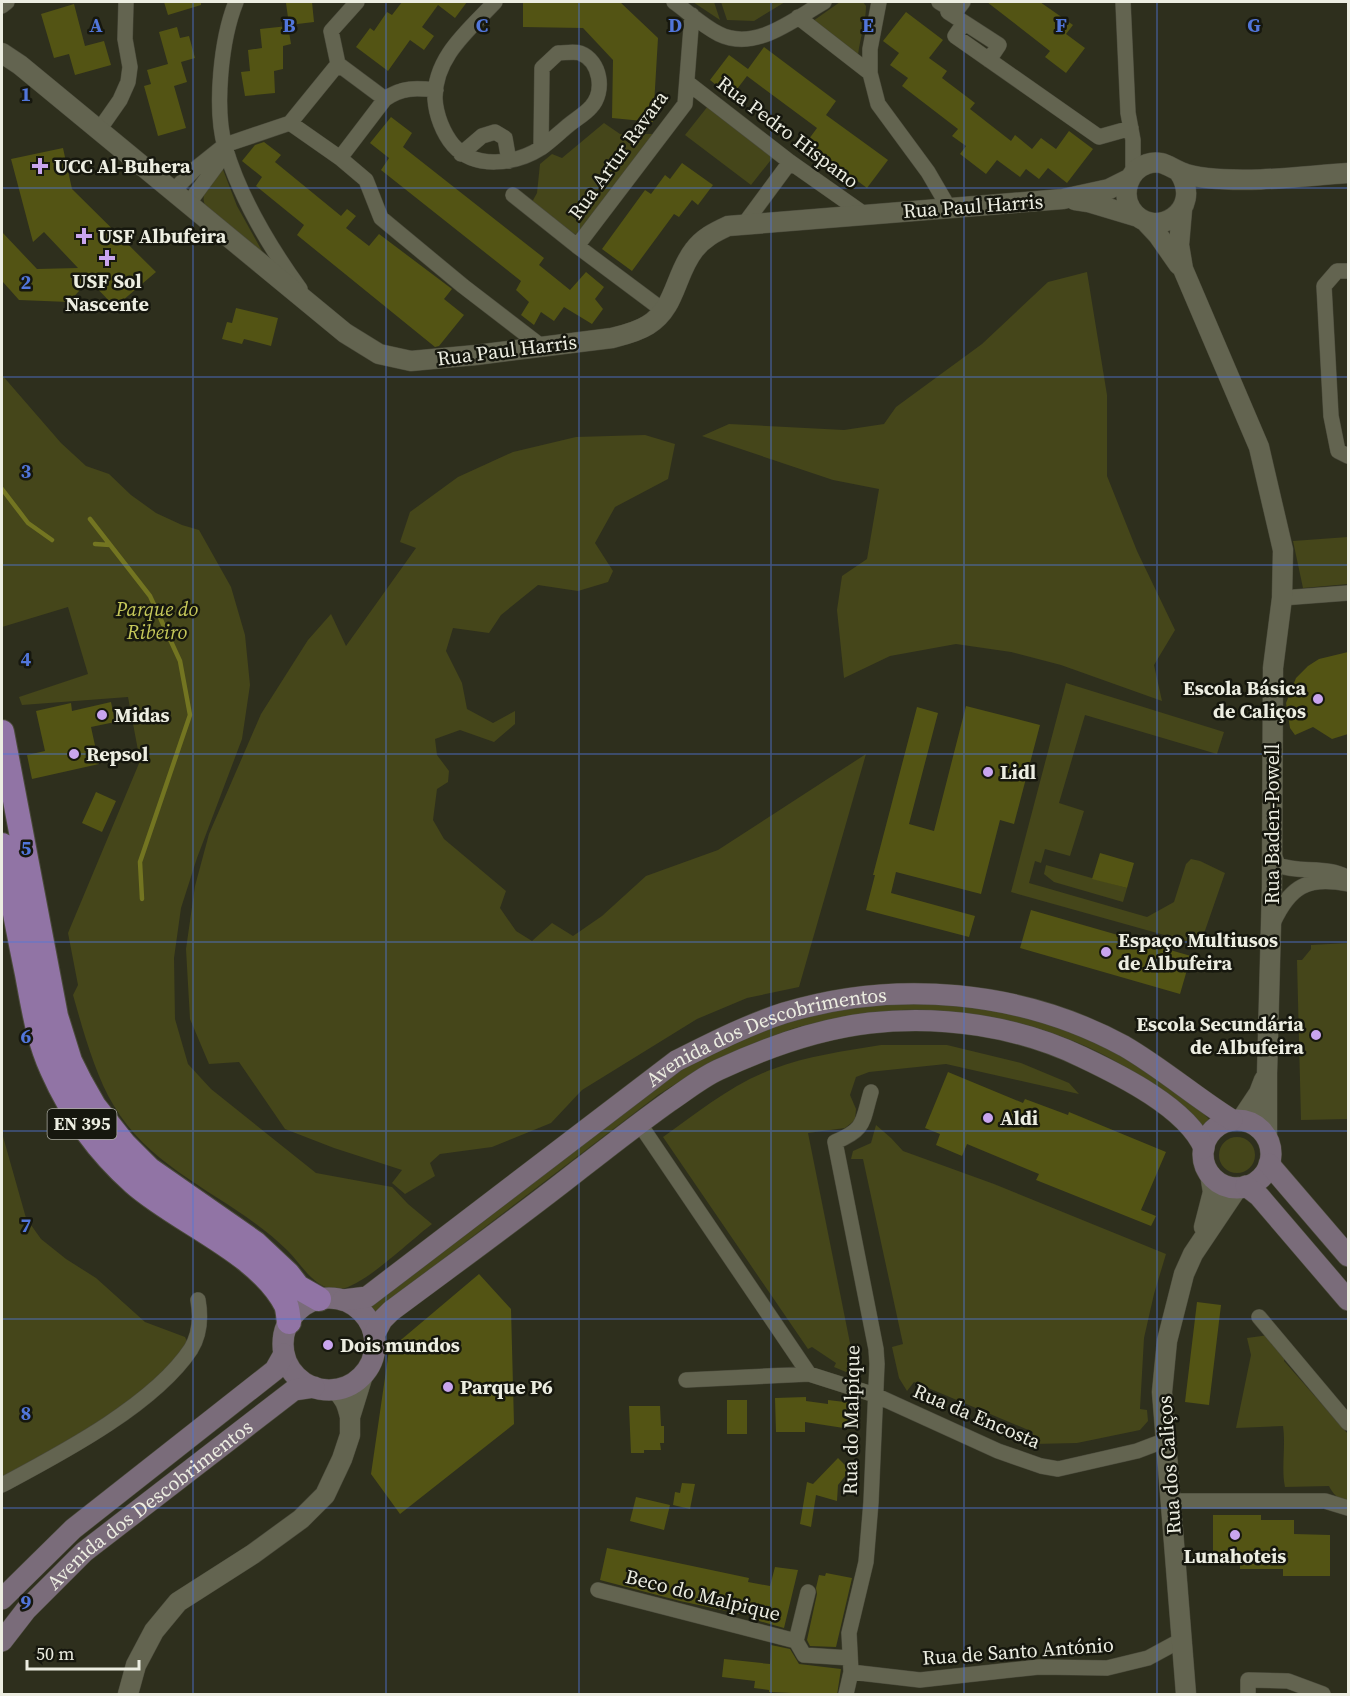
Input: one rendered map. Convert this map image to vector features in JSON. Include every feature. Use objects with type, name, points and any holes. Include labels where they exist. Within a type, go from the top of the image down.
[{"type":"main road","name":"EN 395","points":[[2,732],[56,1016],[70,1061],[81,1083],[109,1126],[149,1169],[255,1243],[288,1274],[298,1287],[319,1299]]},
{"type":"main road","name":"EN 395","points":[[2,845],[36,1020],[51,1069],[77,1117],[93,1139],[135,1184],[241,1257],[272,1285],[286,1306],[289,1322]]},
{"type":"main road","name":"Avenida dos Descobrimentos","points":[[343,1300],[367,1297],[676,1060],[728,1034],[785,1013],[846,999],[911,993],[974,996],[1014,1004],[1067,1020],[1121,1045],[1157,1066],[1237,1120]]},
{"type":"main road","name":"Avenida dos Descobrimentos","points":[[374,1335],[382,1320],[391,1311],[639,1124],[716,1071],[769,1049],[825,1031],[870,1023],[917,1021],[970,1025],[1028,1035],[1067,1050],[1121,1076],[1169,1108],[1192,1128],[1204,1148]]},
{"type":"main road","points":[[1242,1187],[1256,1181],[1264,1174],[1271,1153],[1267,1138],[1256,1126],[1237,1120],[1217,1127],[1206,1140],[1204,1158],[1210,1174],[1227,1186],[1242,1187],[1259,1196],[1348,1300]]},
{"type":"main road","points":[[1269,1164],[1348,1256]]},
{"type":"main road","points":[[319,1299],[343,1300],[354,1305],[370,1323],[374,1335],[373,1356],[363,1375],[345,1387],[324,1388],[304,1382],[288,1365],[284,1354],[285,1332],[289,1322],[301,1308],[319,1299]]},
{"type":"main road","name":"Avenida dos Descobrimentos","points":[[2,1599],[73,1529],[275,1370],[284,1354]]},
{"type":"main road","name":"Avenida dos Descobrimentos","points":[[2,1641],[26,1610],[84,1552],[294,1390],[324,1388]]},
{"type":"street","points":[[2,6],[7,2]]},
{"type":"street","points":[[99,130],[120,100],[128,82],[130,67],[125,39],[126,2]]},
{"type":"street","points":[[236,2],[226,35],[222,64],[220,111],[225,145],[234,172],[257,222],[278,259],[309,302]]},
{"type":"street","points":[[357,2],[331,31],[338,64],[385,99]]},
{"type":"street","points":[[495,2],[444,58],[436,78],[435,101],[440,122],[448,139],[461,154],[486,162],[509,161],[541,148],[592,106],[599,88],[600,75],[592,62],[580,52],[558,52],[542,68],[541,148]]},
{"type":"street","points":[[674,2],[719,34],[736,39],[765,36],[824,2]]},
{"type":"street","points":[[879,2],[870,49],[870,73],[878,104],[928,172],[949,208]]},
{"type":"street","points":[[939,2],[959,19]]},
{"type":"street","points":[[963,2],[956,36],[1099,137],[1132,134]]},
{"type":"street","points":[[1123,2],[1128,113],[1132,134],[1131,176],[1126,189],[1127,200],[1131,209],[1158,235],[1183,269]]},
{"type":"street","name":"Rua Artur Ravara","points":[[577,246],[686,104],[692,15]]},
{"type":"street","points":[[798,17],[870,73]]},
{"type":"street","name":"Rua Paul Harris","points":[[2,53],[20,64],[362,346],[379,354],[411,361],[612,338],[632,333],[649,325],[664,311],[694,249],[705,238],[728,226],[1064,199],[1109,189],[1131,176]]},
{"type":"street","points":[[225,145],[290,123],[338,64]]},
{"type":"street","name":"Rua Pedro Hispano","points":[[688,83],[790,162],[864,214]]},
{"type":"street","points":[[340,158],[385,99],[395,92],[412,87],[436,90]]},
{"type":"street","points":[[290,123],[340,158],[366,180],[381,218],[463,286],[541,346]]},
{"type":"street","points":[[461,154],[482,136],[495,132],[505,138],[509,161]]},
{"type":"street","points":[[1132,134],[1158,162]]},
{"type":"street","points":[[181,197],[219,162],[225,145]]},
{"type":"street","points":[[746,223],[790,162]]},
{"type":"street","points":[[1131,176],[1149,163],[1158,162],[1191,176],[1236,180],[1348,173]]},
{"type":"street","points":[[1179,172],[1185,181],[1187,191],[1179,245],[1183,269]]},
{"type":"street","points":[[1142,219],[1155,223],[1165,222],[1175,217],[1198,195],[1236,180]]},
{"type":"street","name":"Rua Artur Ravara","points":[[513,195],[664,311]]},
{"type":"street","name":"Rua Paul Harris","points":[[1064,199],[1088,202],[1142,219]]},
{"type":"street","name":"Rua Baden-Powell","points":[[1183,269],[1259,447],[1283,550],[1282,598],[1273,668],[1272,850],[1280,891],[1271,928],[1267,1138]]},
{"type":"street","points":[[1348,271],[1337,272],[1324,286],[1331,416],[1338,452],[1348,456]]},
{"type":"street","points":[[1282,598],[1348,593]]},
{"type":"street","points":[[1272,850],[1278,865],[1290,870],[1309,869],[1341,874],[1348,878]]},
{"type":"street","points":[[1290,870],[1278,879],[1280,891],[1308,883],[1348,884]]},
{"type":"street","name":"Rua Baden-Powell","points":[[1237,1120],[1259,1093],[1267,1074]]},
{"type":"street","name":"Rua do Malpique","points":[[846,1695],[850,1665],[849,1634],[866,1562],[872,1502],[876,1349],[835,1142],[853,1134],[862,1125],[871,1092]]},
{"type":"street","points":[[639,1124],[809,1374]]},
{"type":"street","name":"Rua dos Caliços","points":[[1186,1695],[1162,1392],[1167,1341],[1184,1275],[1200,1241],[1213,1192],[1210,1174]]},
{"type":"street","name":"Rua dos Caliços","points":[[1200,1241],[1242,1187]]},
{"type":"street","points":[[2,1485],[114,1420],[149,1393],[191,1349],[198,1332],[200,1316],[198,1300]]},
{"type":"street","points":[[1259,1317],[1348,1423]]},
{"type":"street","name":"Rua da Encosta","points":[[686,1380],[809,1374],[875,1395],[998,1451],[1041,1466],[1058,1469],[1137,1451],[1166,1440]]},
{"type":"street","points":[[350,1417],[363,1375]]},
{"type":"street","points":[[128,1695],[136,1665],[154,1631],[178,1602],[253,1554],[301,1519],[325,1495],[342,1460],[350,1435],[350,1417],[347,1402],[324,1388]]},
{"type":"street","points":[[1171,1501],[1325,1501],[1348,1508]]},
{"type":"street","name":"Beco do Malpique","points":[[598,1590],[796,1641]]},
{"type":"street","name":"Beco do Malpique","points":[[808,1592],[796,1641],[804,1655],[850,1665]]},
{"type":"street","name":"Rua de Santo António","points":[[850,1665],[920,1680],[1039,1667],[1107,1668],[1148,1658],[1183,1639]]},
{"type":"street","points":[[1248,1695],[1248,1680],[1288,1681],[1323,1695]]},
{"type":"green space","points":[[693,2],[714,2],[720,20]]},
{"type":"green space","points":[[721,2],[785,2],[754,21],[727,20]]},
{"type":"green space","points":[[840,2],[863,2],[866,6],[858,55],[813,21]]},
{"type":"green space","points":[[708,106],[774,156],[751,185],[685,135]]},
{"type":"green space","points":[[604,123],[620,134],[653,134],[576,235],[532,202],[537,193],[540,164],[552,154],[562,158]]},
{"type":"green space","points":[[222,167],[237,206],[262,251],[205,205],[205,190]]},
{"type":"green space","points":[[1087,272],[1107,395],[1107,476],[1137,551],[1175,630],[1154,665],[1162,701],[1061,665],[1011,652],[956,644],[890,656],[844,678],[837,610],[842,576],[867,559],[879,489],[833,480],[702,436],[729,424],[844,430],[884,424],[896,407],[982,344],[1048,282]]},
{"type":"green space","name":"Parque do Ribeiro","points":[[2,375],[61,443],[86,466],[109,474],[131,495],[156,513],[199,530],[231,587],[245,635],[250,685],[242,739],[197,858],[181,908],[174,958],[175,1019],[188,1064],[211,1089],[316,1173],[392,1187],[432,1224],[374,1272],[350,1286],[331,1289],[317,1282],[267,1232],[172,1168],[150,1150],[131,1130],[114,1106],[95,1066],[73,995],[78,985],[68,933],[140,761],[128,697],[22,705],[19,697],[88,674],[68,607],[2,627]]},
{"type":"green space","points":[[645,435],[675,444],[668,479],[615,507],[595,543],[613,571],[608,582],[578,591],[538,585],[501,615],[489,633],[453,628],[446,651],[462,683],[467,709],[493,723],[515,711],[515,724],[494,742],[460,730],[435,739],[437,755],[449,771],[448,782],[437,789],[433,820],[444,839],[506,891],[500,908],[516,931],[532,941],[552,923],[573,936],[602,916],[646,876],[718,850],[866,754],[799,987],[747,998],[697,1019],[582,1090],[551,1123],[492,1147],[440,1154],[430,1163],[435,1176],[405,1194],[392,1183],[402,1170],[285,1129],[239,1062],[209,1064],[190,1019],[186,949],[195,886],[209,834],[261,714],[308,640],[331,614],[346,646],[416,548],[400,542],[410,512],[458,477],[513,452],[576,437]]},
{"type":"green space","points":[[1348,537],[1348,584],[1303,588],[1293,541]]},
{"type":"green space","points":[[1066,683],[1224,732],[1217,754],[1085,715],[1059,803],[1084,811],[1070,856],[1045,849],[1041,863],[1035,861],[1029,883],[1147,917],[1174,902],[1186,864],[1191,859],[1200,861],[1225,873],[1200,945],[1011,892]]},
{"type":"green space","points":[[1046,865],[1127,888],[1123,902],[1054,882],[1044,874]]},
{"type":"green space","points":[[1348,943],[1348,1119],[1301,1120],[1297,960],[1302,960],[1311,949],[1311,945]]},
{"type":"green space","points":[[892,1003],[975,1004],[1055,1024],[1124,1056],[1186,1097],[1211,1121],[1204,1127],[1177,1102],[1117,1062],[1084,1046],[1016,1022],[944,1011],[897,1010],[806,1025],[774,1035],[706,1066],[658,1095],[405,1288],[373,1315],[368,1307],[604,1125],[686,1067],[713,1051],[793,1019],[860,1006]]},
{"type":"green space","points":[[881,1045],[947,1045],[1021,1063],[1069,1083],[1079,1094],[946,1064],[869,1072],[856,1077],[850,1095],[856,1109],[855,1120],[845,1128],[808,1133],[852,1353],[854,1372],[846,1372],[834,1367],[836,1363],[812,1347],[808,1349],[663,1137],[715,1100],[758,1075],[812,1057]]},
{"type":"green space","points":[[876,1125],[903,1151],[994,1184],[1166,1254],[1144,1338],[1140,1409],[1147,1410],[1148,1421],[1140,1430],[1077,1443],[1033,1444],[1033,1432],[914,1382],[907,1391],[899,1378],[892,1347],[903,1344],[863,1159],[851,1159],[853,1151],[871,1143]]},
{"type":"green space","points":[[2,1133],[26,1218],[41,1239],[66,1259],[96,1278],[145,1322],[185,1337],[191,1349],[149,1393],[2,1485]]},
{"type":"green space","points":[[1237,1137],[1250,1142],[1255,1155],[1250,1168],[1237,1173],[1224,1168],[1219,1155],[1224,1142]]},
{"type":"green space","points":[[1269,1335],[1285,1353],[1284,1361],[1348,1434],[1348,1500],[1337,1497],[1329,1486],[1285,1487],[1283,1426],[1236,1428],[1251,1355],[1247,1338]]},
{"type":"building","points":[[164,2],[201,2],[201,5],[168,15]]},
{"type":"building","points":[[312,2],[314,22],[289,25],[286,3]]},
{"type":"building","points":[[402,2],[467,2],[455,18],[438,5],[422,27],[434,36],[424,50],[410,40],[388,71],[356,47],[370,28],[374,31],[387,12],[392,15]]},
{"type":"building","points":[[523,2],[620,2],[658,38],[653,122],[612,118],[613,60],[583,28],[523,27]]},
{"type":"building","points":[[987,2],[1040,2],[1073,25],[1066,34],[1085,48],[1066,73],[1045,57],[1050,51]]},
{"type":"building","points":[[74,4],[85,46],[104,41],[111,65],[75,75],[69,54],[54,58],[41,14]]},
{"type":"building","points":[[906,12],[943,40],[929,58],[947,71],[942,78],[975,103],[970,109],[1011,141],[1015,135],[1032,149],[1041,138],[1056,149],[1069,131],[1093,149],[1067,183],[1048,168],[1039,179],[1026,169],[1020,177],[997,160],[986,174],[960,154],[966,146],[952,136],[958,129],[902,86],[908,78],[890,65],[899,53],[883,41]]},
{"type":"building","points":[[288,26],[291,44],[283,46],[283,69],[274,71],[275,93],[245,96],[241,72],[250,71],[248,50],[262,48],[260,29]]},
{"type":"building","points":[[177,27],[180,38],[189,36],[195,58],[181,62],[187,82],[174,86],[186,128],[158,136],[144,86],[151,84],[147,70],[168,64],[159,32]]},
{"type":"building","points":[[764,47],[836,101],[826,115],[888,160],[867,188],[806,143],[817,128],[747,76],[731,97],[710,80],[729,55],[748,69]]},
{"type":"building","points":[[391,117],[412,133],[403,147],[544,258],[539,265],[570,290],[586,272],[604,287],[595,299],[603,309],[592,324],[564,307],[554,321],[541,312],[534,325],[521,315],[529,302],[516,290],[521,281],[381,170],[389,158],[370,143]]},
{"type":"building","points":[[264,142],[281,155],[275,162],[341,216],[347,209],[356,216],[346,228],[369,246],[379,234],[452,289],[444,299],[464,315],[439,346],[435,347],[297,235],[304,225],[256,186],[262,177],[242,161],[255,145]]},
{"type":"building","points":[[63,148],[72,189],[156,272],[115,307],[89,280],[69,302],[19,300],[3,282],[2,232],[37,269],[78,268],[44,232],[33,242],[11,159]]},
{"type":"building","points":[[682,163],[713,185],[698,205],[692,200],[679,217],[674,214],[632,271],[602,249],[645,190],[651,194],[665,175],[670,179]]},
{"type":"building","points":[[236,308],[278,318],[271,346],[244,339],[242,344],[222,339],[227,322],[232,323]]},
{"type":"building","name":"Escola Básica de Caliços","points":[[1348,652],[1348,734],[1332,739],[1313,727],[1295,735],[1290,728],[1286,703],[1296,678],[1319,659]]},
{"type":"building","points":[[111,702],[115,722],[91,727],[99,764],[32,779],[27,755],[45,751],[36,711],[71,703],[72,711]]},
{"type":"building","name":"Lidl","points":[[966,706],[1040,725],[1014,824],[1000,820],[981,894],[896,872],[891,893],[975,916],[969,937],[866,910],[917,707],[938,713],[909,824],[934,831]]},
{"type":"building","points":[[96,792],[116,801],[102,832],[82,823]]},
{"type":"building","points":[[1100,853],[1134,863],[1127,888],[1092,879]]},
{"type":"building","name":"Espaço Multiusos de Albufeira","points":[[1031,910],[1191,956],[1180,994],[1020,948]]},
{"type":"building","points":[[948,1072],[1023,1103],[1025,1099],[1068,1115],[1069,1112],[1166,1152],[1141,1210],[1156,1216],[1151,1226],[1036,1180],[1039,1174],[967,1144],[962,1156],[936,1145],[940,1134],[925,1128]]},
{"type":"building","name":"Parque P6","points":[[479,1274],[511,1309],[514,1424],[400,1514],[371,1474],[389,1350]]},
{"type":"building","points":[[1197,1302],[1221,1305],[1209,1405],[1185,1402]]},
{"type":"building","points":[[806,1397],[806,1401],[828,1404],[828,1400],[853,1403],[850,1429],[805,1422],[805,1432],[776,1432],[775,1398]]},
{"type":"building","points":[[727,1400],[747,1400],[747,1434],[727,1434]]},
{"type":"building","points":[[629,1406],[660,1406],[661,1426],[664,1426],[664,1443],[660,1443],[661,1450],[631,1453]]},
{"type":"building","points":[[838,1458],[850,1470],[838,1485],[837,1501],[816,1495],[811,1527],[800,1524],[807,1482],[813,1484]]},
{"type":"building","points":[[682,1483],[695,1484],[690,1509],[673,1505],[675,1492],[680,1493]]},
{"type":"building","points":[[636,1497],[670,1505],[664,1530],[630,1521]]},
{"type":"building","points":[[1213,1515],[1261,1515],[1261,1520],[1294,1520],[1294,1534],[1330,1535],[1330,1576],[1283,1576],[1283,1569],[1240,1569],[1240,1558],[1213,1558]]},
{"type":"building","points":[[607,1548],[749,1578],[748,1582],[770,1586],[775,1567],[798,1570],[784,1628],[759,1621],[759,1618],[680,1601],[600,1580]]},
{"type":"building","points":[[826,1573],[852,1578],[836,1647],[810,1646],[807,1640],[817,1594],[816,1588],[819,1575],[825,1576]]},
{"type":"building","points":[[771,1645],[790,1649],[799,1664],[841,1669],[837,1695],[769,1692],[769,1690],[754,1688],[755,1681],[722,1677],[724,1659],[770,1664]]},
{"type":"waterway","points":[[2,489],[28,523],[52,540]]},
{"type":"waterway","points":[[90,519],[150,596],[180,661],[190,715],[140,862],[142,899]]},
{"type":"waterway","points":[[95,544],[110,545]]},
{"type":"place","name":"UCC Al-Buhera","points":[[40,166]]},
{"type":"place","name":"USF Albufeira","points":[[84,236]]},
{"type":"place","name":"USF Sol Nascente","points":[[107,258]]},
{"type":"place","name":"Escola Básica de Caliços","points":[[1318,699]]},
{"type":"place","name":"Midas","points":[[102,715]]},
{"type":"place","name":"Repsol","points":[[74,754]]},
{"type":"place","name":"Lidl","points":[[988,772]]},
{"type":"place","name":"Espaço Multiusos de Albufeira","points":[[1106,952]]},
{"type":"place","name":"Escola Secundária de Albufeira","points":[[1316,1035]]},
{"type":"place","name":"Aldi","points":[[988,1118]]},
{"type":"place","name":"Dois mundos","points":[[328,1345]]},
{"type":"place","name":"Parque P6","points":[[448,1387]]},
{"type":"place","name":"Lunahoteis","points":[[1235,1535]]}]
